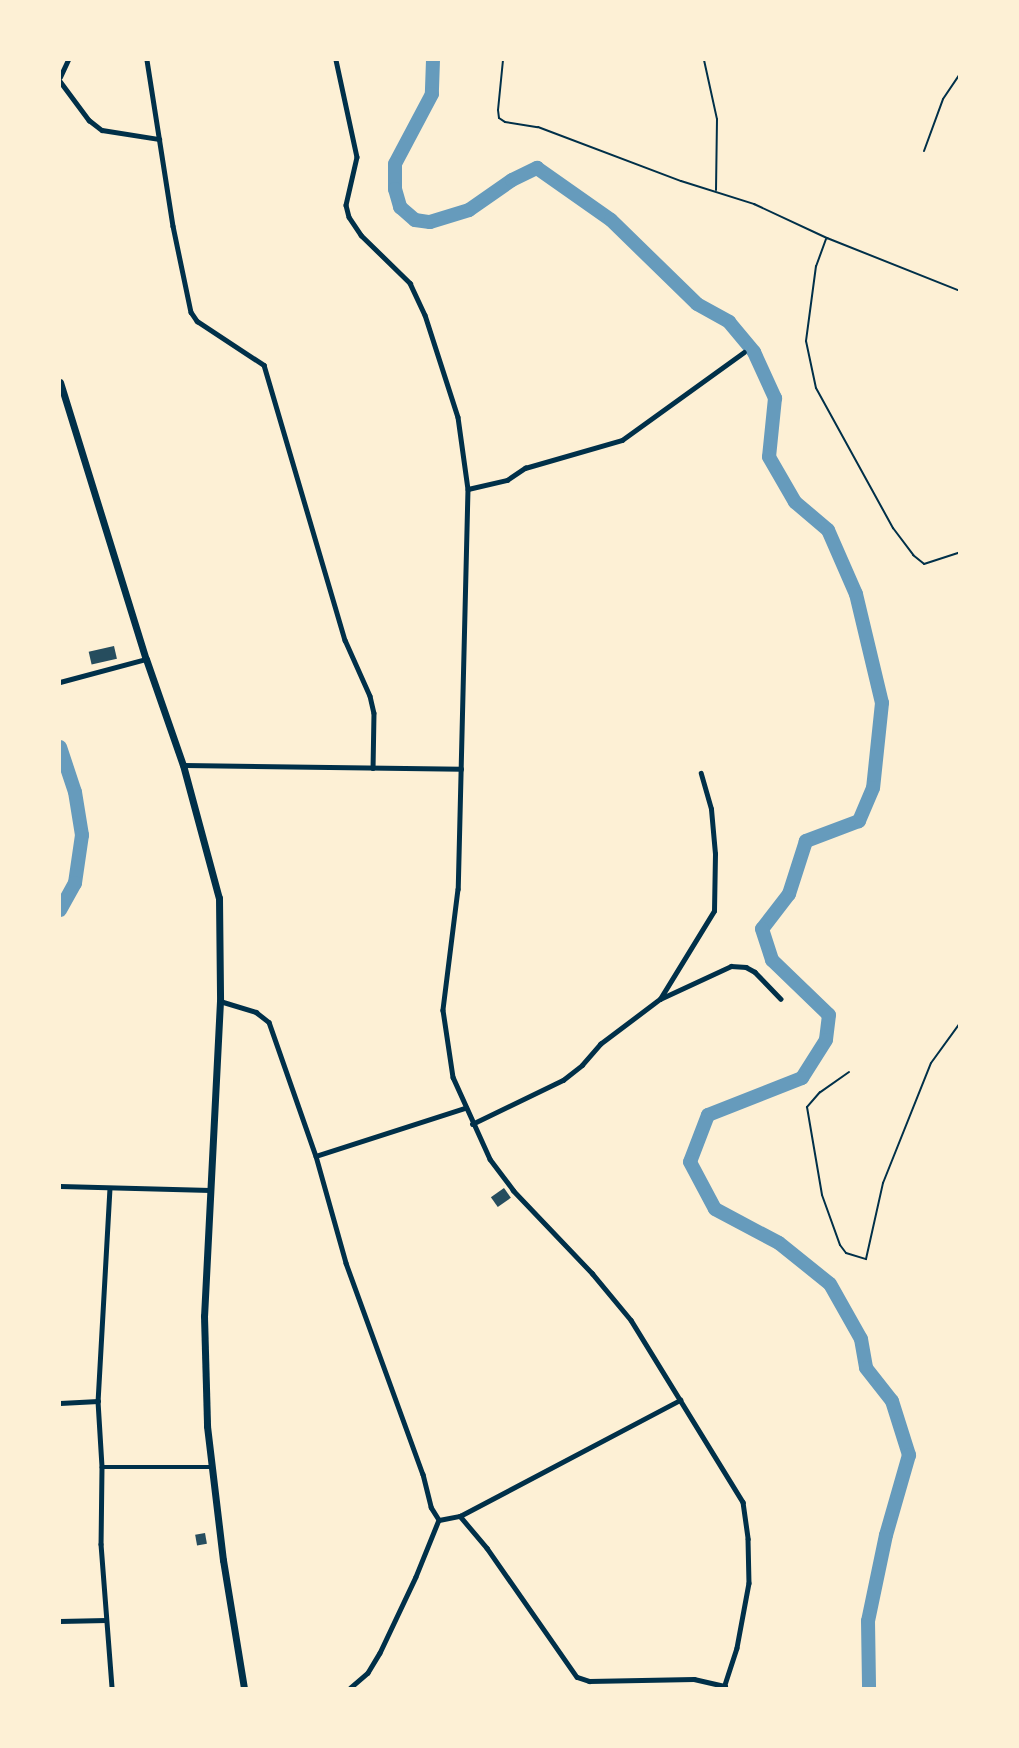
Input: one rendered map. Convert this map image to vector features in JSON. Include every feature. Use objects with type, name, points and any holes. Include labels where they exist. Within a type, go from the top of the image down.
[{"type":"main road","points":[[60,382],[146,659],[183,765],[219,898],[220,1001],[204,1316],[211,1467],[244,1689]]},
{"type":"street","points":[[68,60],[60,79],[89,120],[102,130],[159,139]]},
{"type":"street","points":[[147,60],[173,226],[191,312],[197,321],[264,365],[345,640],[370,696],[374,713],[373,768]]},
{"type":"street","points":[[336,60],[357,157],[346,205],[349,217],[361,235],[410,283],[425,315],[458,417],[468,489],[458,889],[443,1010],[453,1077],[472,1124],[490,1158],[513,1190],[592,1273],[631,1320],[743,1502],[748,1539],[749,1583],[737,1648],[725,1687],[694,1679],[589,1681],[577,1677],[487,1548],[460,1516]]},
{"type":"street","points":[[468,489],[507,480],[525,468],[622,440],[744,352]]},
{"type":"street","points":[[60,682],[146,659]]},
{"type":"street","points":[[183,765],[461,769]]},
{"type":"street","points":[[660,999],[714,911],[715,854],[710,809],[701,773]]},
{"type":"street","points":[[472,1124],[563,1080],[582,1065],[600,1044],[660,999],[738,965],[755,972],[781,999]]},
{"type":"street","points":[[220,1001],[256,1012],[270,1022],[316,1156],[346,1263],[423,1474],[431,1507],[439,1520]]},
{"type":"street","points":[[316,1156],[465,1108]]},
{"type":"street","points":[[60,1186],[210,1190]]},
{"type":"street","points":[[110,1188],[98,1401],[102,1467],[101,1544],[112,1689]]},
{"type":"street","points":[[439,1520],[460,1516],[680,1400]]},
{"type":"street","points":[[60,1403],[98,1401]]},
{"type":"street","points":[[102,1467],[211,1467]]},
{"type":"street","points":[[351,1689],[368,1673],[380,1653],[439,1520]]},
{"type":"street","points":[[60,1621],[106,1620]]},
{"type":"lane","points":[[502,60],[499,118],[505,122],[538,127],[754,204],[827,238],[960,291]]},
{"type":"lane","points":[[704,60],[716,119],[716,191]]},
{"type":"lane","points":[[924,151],[943,99],[960,74]]},
{"type":"lane","points":[[827,238],[816,266],[806,341],[816,388],[893,528],[913,555],[924,565],[960,552]]},
{"type":"lane","points":[[849,1072],[820,1092],[807,1107],[822,1195],[840,1245],[846,1253],[866,1259],[883,1183],[931,1063],[960,1023]]},
{"type":"building","points":[[114,646],[117,659],[92,665],[89,652]]},
{"type":"building","points":[[504,1188],[511,1198],[498,1207],[491,1197]]},
{"type":"building","points":[[205,1533],[207,1544],[197,1546],[195,1535]]},
{"type":"waterway","points":[[433,60],[432,94],[395,164],[395,189],[400,207],[415,220],[430,222],[469,210],[512,180],[537,168],[611,220],[697,304],[729,322],[754,352],[775,398],[769,457],[795,502],[828,530],[856,594],[882,703],[873,788],[859,821],[806,841],[789,894],[762,929],[772,960],[829,1015],[826,1040],[802,1078],[708,1115],[690,1162],[715,1209],[779,1243],[830,1284],[861,1339],[866,1368],[892,1401],[909,1455],[886,1535],[868,1621],[869,1688]]},
{"type":"waterway","points":[[60,747],[75,792],[82,835],[75,883],[60,910]]}]
